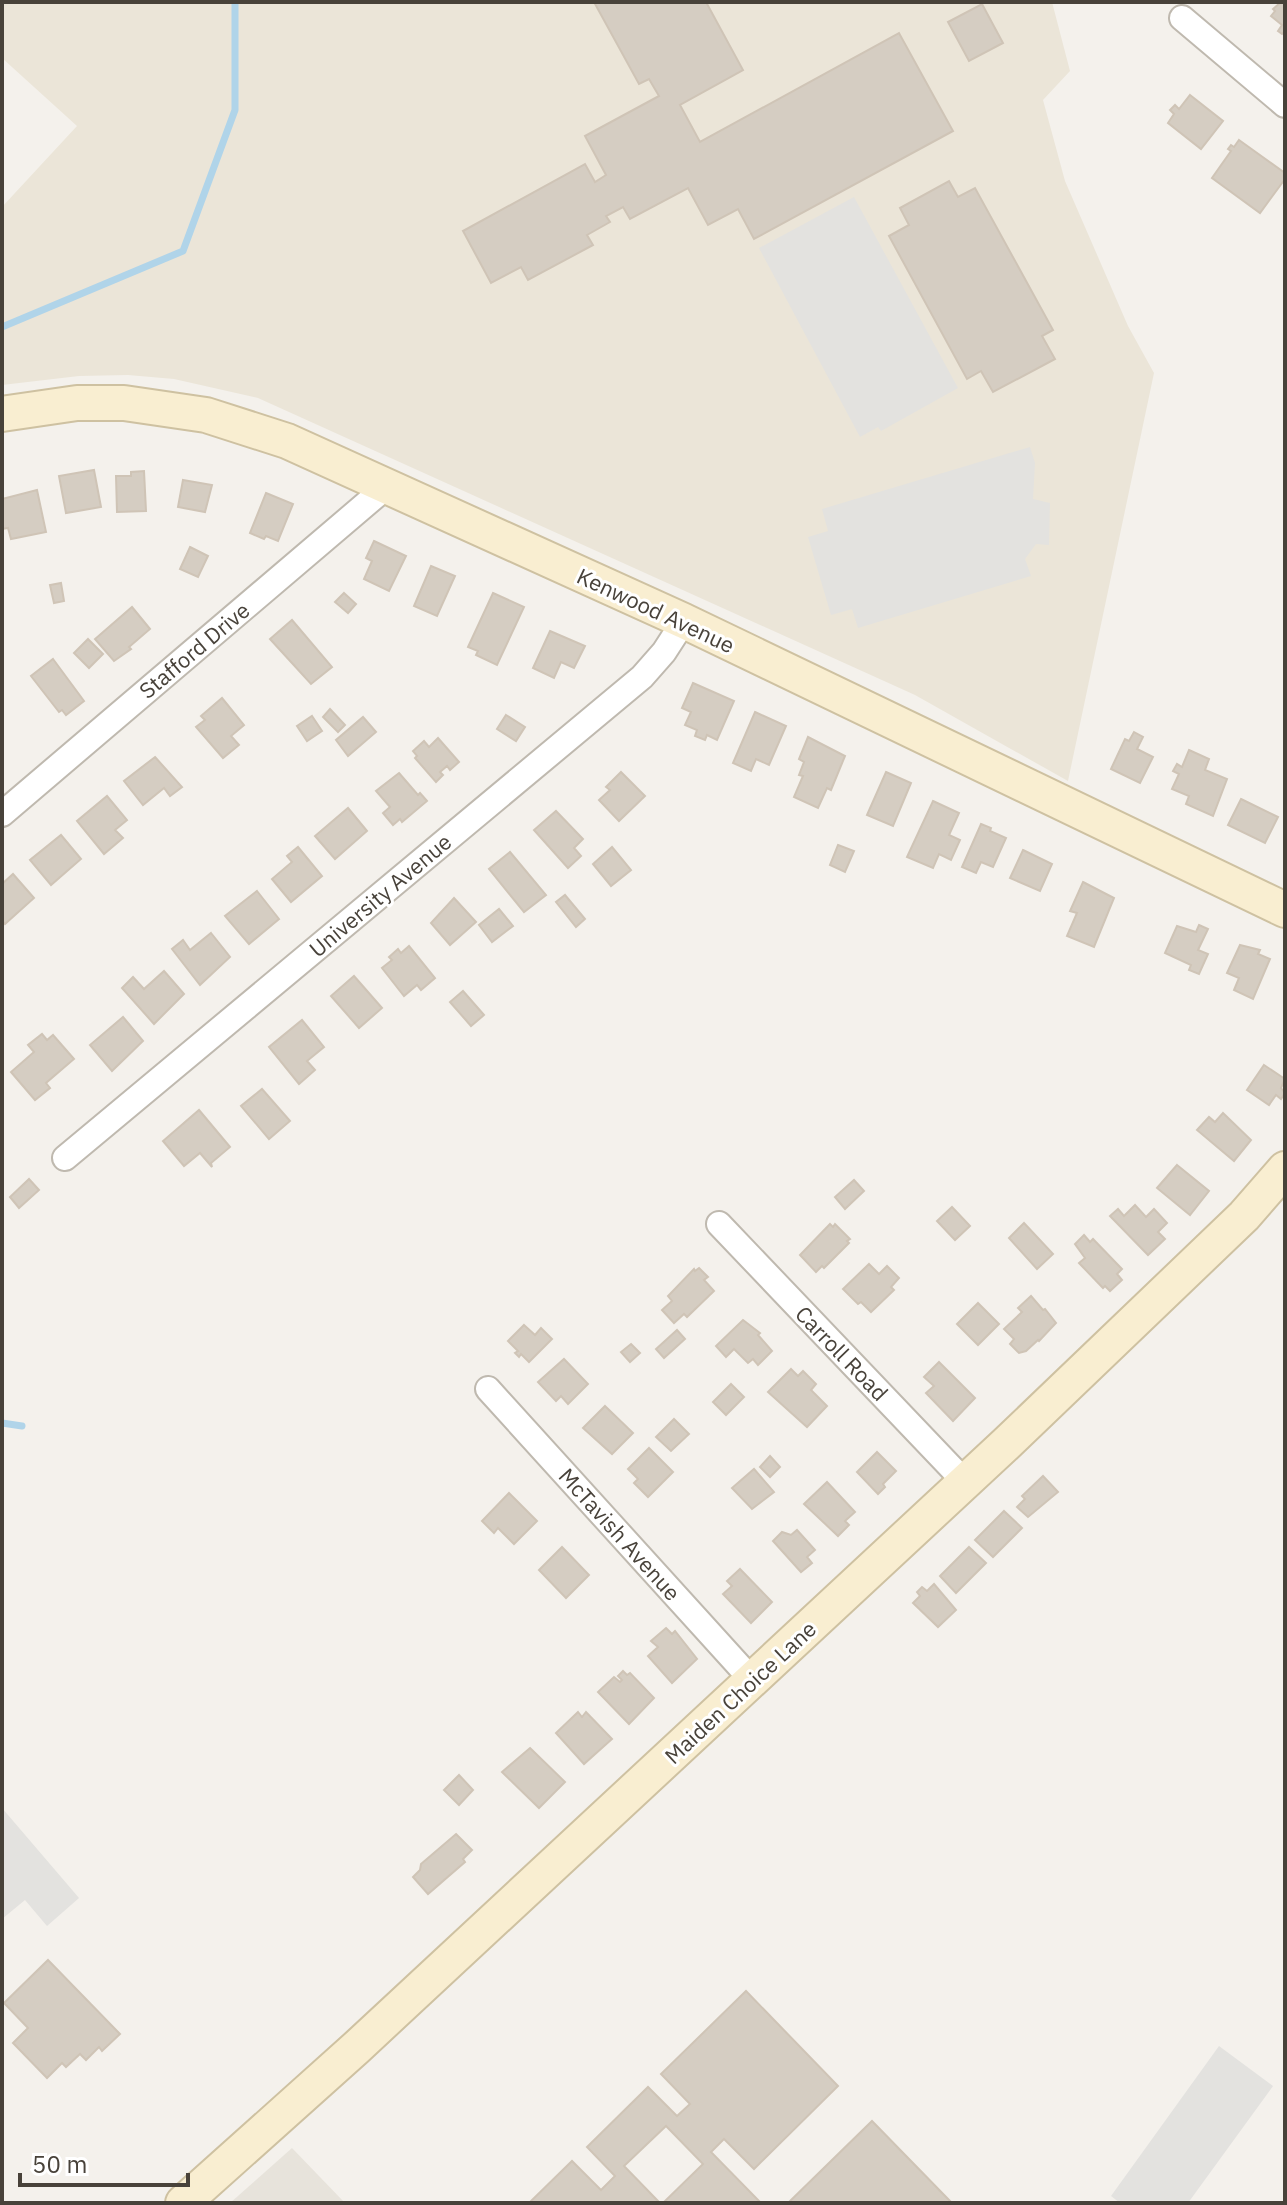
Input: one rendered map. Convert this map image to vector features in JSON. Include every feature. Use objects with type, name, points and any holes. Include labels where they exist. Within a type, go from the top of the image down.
[{"type":"main road","name":"Kenwood Avenue","points":[[2,414],[77,403],[124,403],[206,415],[287,441],[684,621],[1285,910]]},
{"type":"main road","name":"Maiden Choice Lane","points":[[183,2203],[356,2048],[965,1482],[1244,1216],[1285,1169]]},
{"type":"street","points":[[1182,18],[1285,105]]},
{"type":"street","name":"Stafford Drive","points":[[2,814],[386,487]]},
{"type":"street","name":"University Avenue","points":[[65,1158],[642,677],[664,652],[684,621]]},
{"type":"street","name":"Carroll Road","points":[[719,1224],[965,1482]]},
{"type":"street","name":"McTavish Avenue","points":[[488,1389],[752,1680]]},
{"type":"shaded area","points":[[2,2],[1052,2],[1070,71],[1043,100],[1065,181],[1128,326],[1154,373],[1068,781],[915,695],[258,398],[174,379],[128,375],[79,376],[2,385],[2,207],[77,126],[2,58]]},
{"type":"shaded area","points":[[854,197],[958,388],[881,431],[878,427],[860,437],[759,248]]},
{"type":"shaded area","points":[[1030,447],[1035,463],[1033,499],[1050,503],[1049,545],[1036,544],[1025,559],[1031,576],[858,628],[852,609],[831,615],[808,537],[828,531],[822,509]]},
{"type":"shaded area","points":[[2,1808],[79,1898],[47,1926],[25,1900],[2,1919]]},
{"type":"shaded area","points":[[1219,2046],[1273,2086],[1188,2203],[1120,2203],[1111,2196]]},
{"type":"shaded area","points":[[292,2148],[345,2203],[230,2203]]},
{"type":"building","points":[[594,2],[706,2],[743,70],[680,105],[700,142],[899,33],[953,131],[754,239],[738,209],[708,225],[688,188],[630,219],[623,207],[606,216],[610,222],[587,235],[593,245],[528,280],[521,267],[491,283],[463,231],[585,164],[595,182],[606,175],[585,136],[659,96],[649,79],[639,84]]},
{"type":"building","points":[[1285,2],[1285,31],[1282,34],[1278,31],[1282,25],[1271,16],[1275,11],[1273,9]]},
{"type":"building","points":[[982,4],[1003,43],[969,61],[948,22]]},
{"type":"building","points":[[1190,95],[1223,121],[1201,149],[1168,123],[1174,114],[1170,110],[1175,105],[1179,109]]},
{"type":"building","points":[[1239,140],[1285,173],[1285,179],[1260,213],[1212,178],[1231,151],[1228,149]]},
{"type":"building","points":[[949,181],[958,197],[975,188],[1053,330],[1042,336],[1055,359],[993,392],[981,371],[967,379],[889,236],[909,225],[900,208]]},
{"type":"building","points":[[94,470],[101,507],[66,513],[59,476]]},
{"type":"building","points":[[144,471],[146,511],[117,512],[116,476],[131,476],[131,472]]},
{"type":"building","points":[[183,480],[212,485],[205,512],[178,507]]},
{"type":"building","points":[[37,490],[46,532],[11,539],[8,528],[2,529],[2,499]]},
{"type":"building","points":[[266,493],[293,504],[278,541],[250,533]]},
{"type":"building","points":[[374,541],[406,556],[389,591],[364,579],[372,561],[366,558]]},
{"type":"building","points":[[190,547],[208,556],[198,577],[180,569]]},
{"type":"building","points":[[431,566],[455,576],[437,616],[414,606]]},
{"type":"building","points":[[61,583],[64,601],[54,603],[50,585]]},
{"type":"building","points":[[344,593],[356,604],[348,613],[335,602]]},
{"type":"building","points":[[493,593],[524,607],[497,665],[476,655],[478,651],[468,647]]},
{"type":"building","points":[[132,607],[150,629],[114,661],[95,639]]},
{"type":"building","points":[[292,620],[332,667],[311,684],[270,639]]},
{"type":"building","points":[[550,631],[585,646],[574,668],[561,662],[554,678],[533,668]]},
{"type":"building","points":[[88,639],[103,654],[89,668],[74,653]]},
{"type":"building","points":[[53,659],[84,701],[66,715],[62,710],[59,712],[31,676]]},
{"type":"building","points":[[693,683],[734,701],[717,740],[707,735],[705,740],[695,736],[697,730],[685,725],[691,712],[682,708]]},
{"type":"building","points":[[222,698],[244,725],[231,736],[239,745],[223,758],[196,727],[205,720],[201,716]]},
{"type":"building","points":[[330,709],[345,725],[338,732],[323,717]]},
{"type":"building","points":[[755,712],[786,726],[769,765],[756,759],[751,771],[733,763]]},
{"type":"building","points":[[506,715],[525,727],[516,741],[497,729]]},
{"type":"building","points":[[312,716],[322,731],[307,741],[297,726]]},
{"type":"building","points":[[363,717],[376,732],[348,756],[336,740]]},
{"type":"building","points":[[1134,732],[1143,737],[1137,749],[1153,757],[1140,783],[1111,769],[1125,739],[1129,741]]},
{"type":"building","points":[[808,737],[845,756],[831,790],[827,788],[818,808],[794,797],[803,776],[799,775],[804,762],[799,759]]},
{"type":"building","points":[[438,738],[459,762],[450,770],[447,766],[440,772],[443,775],[436,782],[415,758],[417,756],[413,751],[424,741],[429,747]]},
{"type":"building","points":[[1189,750],[1209,759],[1205,770],[1227,779],[1213,816],[1186,804],[1189,796],[1172,789],[1179,774],[1173,771],[1177,764],[1182,767]]},
{"type":"building","points":[[155,757],[182,787],[170,796],[164,788],[143,805],[124,781]]},
{"type":"building","points":[[621,772],[645,796],[619,821],[599,800],[610,790],[606,787]]},
{"type":"building","points":[[886,772],[911,783],[893,826],[867,815]]},
{"type":"building","points":[[399,773],[427,801],[402,822],[400,819],[393,825],[383,813],[390,807],[376,791]]},
{"type":"building","points":[[107,796],[127,820],[115,830],[123,838],[104,854],[77,821]]},
{"type":"building","points":[[1241,799],[1278,817],[1265,843],[1228,825]]},
{"type":"building","points":[[933,801],[959,813],[949,835],[960,840],[951,860],[939,854],[933,868],[907,857]]},
{"type":"building","points":[[348,808],[367,831],[335,859],[315,836]]},
{"type":"building","points":[[556,811],[583,839],[574,848],[581,856],[568,868],[534,830]]},
{"type":"building","points":[[981,824],[1006,838],[993,867],[981,862],[976,873],[962,867]]},
{"type":"building","points":[[61,835],[81,859],[51,885],[30,860]]},
{"type":"building","points":[[838,845],[854,851],[845,872],[830,865]]},
{"type":"building","points":[[298,847],[322,876],[291,902],[272,879],[292,862],[287,856]]},
{"type":"building","points":[[612,847],[631,870],[611,886],[593,864]]},
{"type":"building","points":[[1023,850],[1052,864],[1040,891],[1010,878]]},
{"type":"building","points":[[510,852],[546,895],[524,912],[489,869]]},
{"type":"building","points":[[13,874],[34,898],[5,924],[2,920],[2,884]]},
{"type":"building","points":[[1083,882],[1114,898],[1094,947],[1067,936],[1077,913],[1070,911]]},
{"type":"building","points":[[257,891],[279,919],[249,944],[225,916]]},
{"type":"building","points":[[565,895],[585,919],[576,927],[556,902]]},
{"type":"building","points":[[454,898],[476,922],[450,945],[431,923]]},
{"type":"building","points":[[499,909],[513,926],[492,942],[479,925]]},
{"type":"building","points":[[1199,925],[1208,929],[1198,950],[1208,954],[1199,974],[1189,970],[1191,965],[1165,953],[1177,926],[1196,932]]},
{"type":"building","points":[[211,933],[230,957],[200,985],[172,949],[183,940],[190,950]]},
{"type":"building","points":[[1240,945],[1260,950],[1258,954],[1270,959],[1253,999],[1234,990],[1239,978],[1227,973]]},
{"type":"building","points":[[409,946],[435,978],[421,990],[417,985],[404,996],[382,968],[392,960],[389,957],[398,949],[401,953]]},
{"type":"building","points":[[164,971],[184,994],[154,1024],[122,988],[133,977],[144,989]]},
{"type":"building","points":[[354,976],[382,1008],[359,1028],[331,996]]},
{"type":"building","points":[[463,991],[484,1015],[471,1026],[450,1002]]},
{"type":"building","points":[[123,1017],[143,1041],[112,1071],[90,1045]]},
{"type":"building","points":[[302,1020],[324,1047],[307,1061],[315,1070],[299,1084],[269,1047]]},
{"type":"building","points":[[42,1034],[47,1040],[53,1035],[74,1059],[46,1083],[50,1088],[35,1100],[11,1072],[34,1052],[28,1045]]},
{"type":"building","points":[[1264,1065],[1285,1079],[1281,1088],[1285,1093],[1281,1099],[1276,1095],[1269,1105],[1247,1090]]},
{"type":"building","points":[[262,1089],[290,1121],[269,1139],[241,1106]]},
{"type":"building","points":[[199,1110],[230,1147],[211,1163],[212,1167],[200,1153],[184,1166],[163,1141]]},
{"type":"building","points":[[1223,1113],[1251,1140],[1234,1161],[1197,1130],[1209,1117],[1215,1122]]},
{"type":"building","points":[[1177,1165],[1209,1191],[1190,1215],[1157,1188]]},
{"type":"building","points":[[29,1179],[39,1190],[19,1208],[10,1197]]},
{"type":"building","points":[[854,1180],[864,1191],[845,1209],[835,1197]]},
{"type":"building","points":[[1135,1205],[1146,1217],[1154,1209],[1167,1223],[1158,1232],[1165,1239],[1148,1255],[1110,1216],[1118,1209],[1124,1216]]},
{"type":"building","points":[[952,1207],[970,1226],[955,1240],[937,1221]]},
{"type":"building","points":[[1024,1223],[1053,1254],[1037,1269],[1009,1238]]},
{"type":"building","points":[[830,1224],[833,1227],[835,1224],[850,1239],[847,1241],[849,1243],[816,1272],[800,1255]]},
{"type":"building","points":[[1084,1235],[1090,1242],[1093,1239],[1122,1269],[1117,1274],[1122,1280],[1110,1291],[1105,1286],[1103,1288],[1079,1263],[1085,1258],[1075,1244]]},
{"type":"building","points":[[869,1264],[879,1274],[887,1266],[899,1278],[891,1287],[894,1290],[871,1312],[843,1289]]},
{"type":"building","points":[[699,1268],[708,1277],[704,1280],[714,1291],[687,1317],[684,1314],[674,1323],[662,1310],[672,1301],[668,1296],[694,1269]]},
{"type":"building","points":[[1031,1296],[1056,1323],[1039,1341],[1019,1353],[1010,1344],[1014,1339],[1004,1329],[1022,1312],[1018,1308]]},
{"type":"building","points":[[978,1303],[999,1324],[978,1345],[957,1324]]},
{"type":"building","points":[[743,1320],[760,1333],[758,1335],[772,1351],[758,1365],[753,1359],[748,1363],[734,1349],[726,1357],[716,1346]]},
{"type":"building","points":[[524,1325],[535,1335],[541,1328],[552,1339],[529,1362],[521,1354],[519,1357],[515,1353],[518,1351],[508,1341]]},
{"type":"building","points":[[677,1330],[685,1339],[664,1358],[656,1349]]},
{"type":"building","points":[[631,1344],[640,1353],[630,1362],[621,1352]]},
{"type":"building","points":[[564,1359],[588,1384],[568,1404],[561,1396],[556,1401],[538,1382]]},
{"type":"building","points":[[939,1362],[975,1398],[953,1421],[926,1393],[934,1386],[924,1377]]},
{"type":"building","points":[[791,1369],[798,1376],[803,1371],[816,1384],[811,1390],[827,1406],[807,1427],[768,1392]]},
{"type":"building","points":[[731,1384],[744,1397],[726,1415],[713,1402]]},
{"type":"building","points":[[605,1406],[633,1433],[612,1454],[583,1428]]},
{"type":"building","points":[[674,1419],[689,1434],[671,1451],[656,1437]]},
{"type":"building","points":[[649,1448],[673,1472],[648,1497],[634,1483],[638,1479],[628,1469]]},
{"type":"building","points":[[877,1452],[896,1471],[878,1494],[857,1472]]},
{"type":"building","points":[[770,1456],[780,1467],[770,1477],[760,1467]]},
{"type":"building","points":[[754,1469],[774,1492],[752,1509],[732,1488]]},
{"type":"building","points":[[1043,1476],[1058,1492],[1028,1517],[1017,1507],[1025,1499],[1022,1496]]},
{"type":"building","points":[[827,1482],[855,1512],[845,1521],[849,1525],[838,1536],[804,1504]]},
{"type":"building","points":[[509,1493],[537,1521],[514,1544],[498,1528],[494,1533],[482,1521]]},
{"type":"building","points":[[1004,1511],[1022,1528],[993,1557],[975,1540]]},
{"type":"building","points":[[797,1530],[815,1550],[807,1557],[812,1563],[801,1572],[773,1541],[782,1532],[791,1535]]},
{"type":"building","points":[[562,1547],[589,1575],[566,1598],[539,1570]]},
{"type":"building","points":[[969,1547],[986,1563],[956,1593],[940,1576]]},
{"type":"building","points":[[740,1569],[772,1602],[751,1623],[723,1594],[732,1586],[727,1581]]},
{"type":"building","points":[[934,1584],[956,1610],[938,1627],[913,1603],[920,1596],[917,1592],[922,1587],[927,1591]]},
{"type":"building","points":[[666,1628],[672,1634],[675,1631],[697,1659],[672,1683],[648,1656],[658,1647],[651,1641]]},
{"type":"building","points":[[623,1671],[627,1675],[630,1673],[654,1698],[629,1724],[598,1692],[614,1677],[620,1682],[622,1680],[618,1676]]},
{"type":"building","points":[[578,1712],[582,1717],[586,1712],[612,1739],[584,1764],[556,1733]]},
{"type":"building","points":[[530,1748],[565,1782],[539,1808],[502,1772]]},
{"type":"building","points":[[459,1775],[473,1790],[459,1805],[444,1790]]},
{"type":"building","points":[[456,1834],[472,1850],[463,1859],[465,1862],[428,1894],[413,1877],[421,1864]]},
{"type":"building","points":[[48,1960],[120,2034],[102,2051],[99,2047],[86,2060],[80,2054],[66,2067],[62,2063],[47,2078],[13,2043],[28,2028],[4,2003]]},
{"type":"building","points":[[746,1991],[838,2086],[754,2169],[724,2139],[711,2152],[761,2203],[663,2203],[703,2164],[666,2126],[624,2166],[660,2203],[529,2203],[572,2161],[601,2190],[615,2176],[587,2147],[648,2087],[677,2116],[690,2104],[661,2074]]},
{"type":"building","points":[[872,2121],[952,2203],[788,2203]]},
{"type":"waterway","points":[[2,327],[183,251],[235,110],[235,2]]},
{"type":"waterway","points":[[2,1423],[22,1426]]}]
